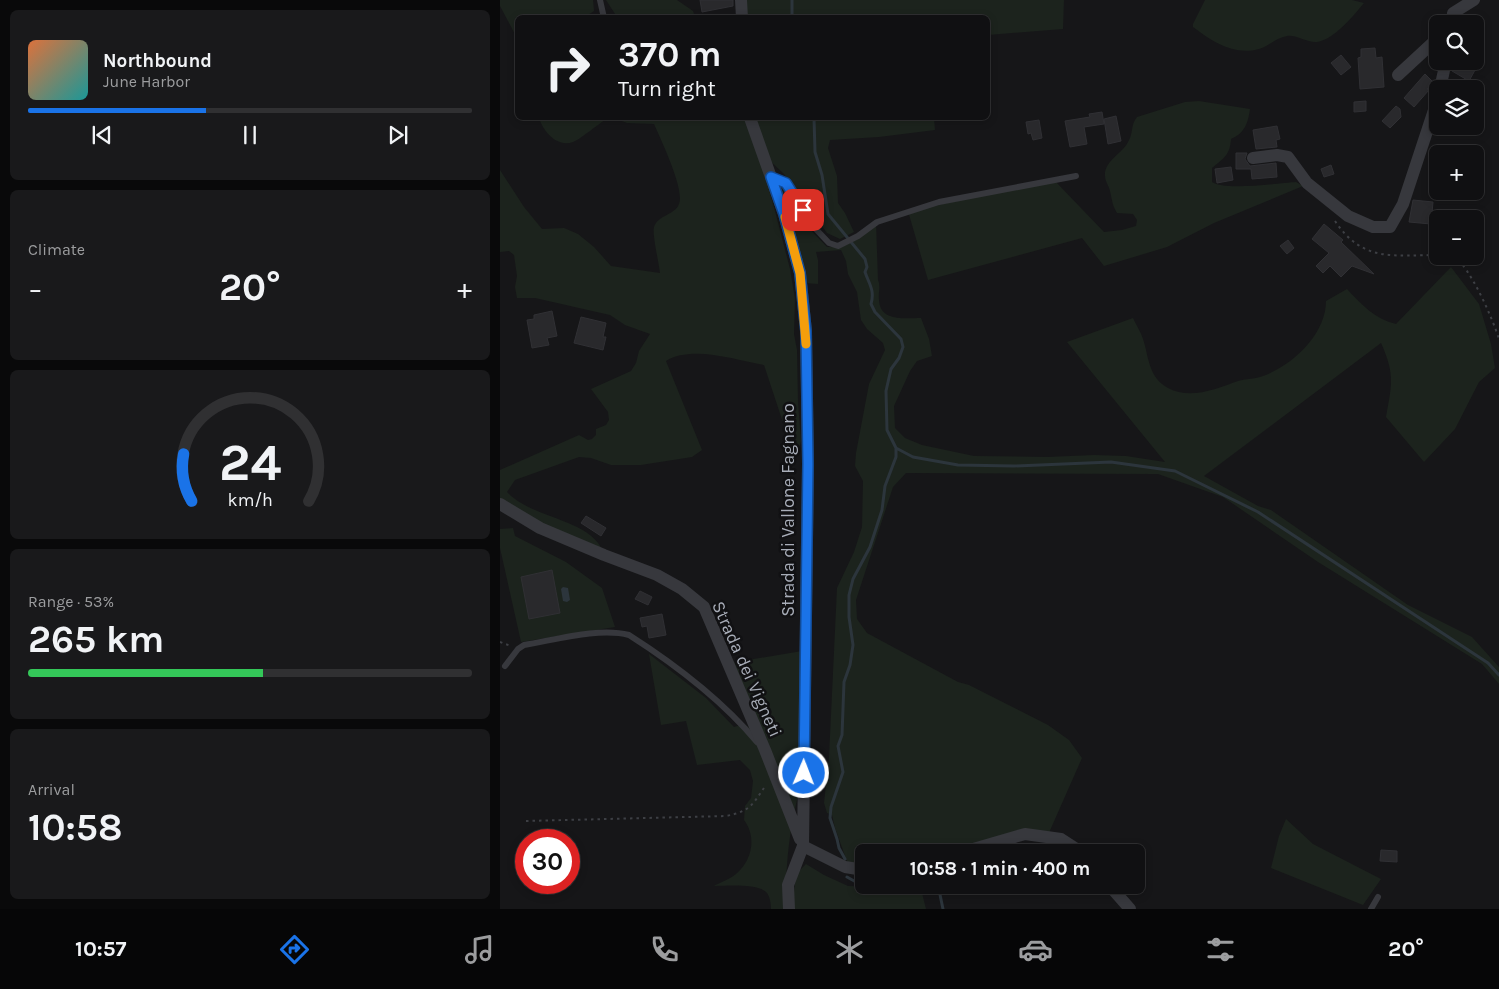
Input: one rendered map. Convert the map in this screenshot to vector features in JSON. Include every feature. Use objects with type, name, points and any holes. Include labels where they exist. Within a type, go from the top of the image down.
[{"type":"street","points":[[741,0],[742,15]]},
{"type":"street","points":[[1457,15],[1474,0]]},
{"type":"street","points":[[1398,75],[1429,46]]},
{"type":"street","name":"Strada di Vallone Fagnano","points":[[751,120],[784,214],[800,273],[806,331],[808,464],[803,846],[788,885],[789,909]]},
{"type":"street","points":[[1253,158],[1277,155],[1288,157],[1307,183],[1348,216],[1373,226],[1390,227],[1403,204],[1429,125]]},
{"type":"street","name":"Strada dei Vigneti","points":[[500,504],[540,528],[657,575],[682,589],[704,607],[765,750],[803,846]]},
{"type":"street","points":[[991,844],[1025,834],[1061,839],[1069,844]]},
{"type":"street","points":[[803,846],[845,867],[855,869]]},
{"type":"street","points":[[1117,894],[1130,909]]},
{"type":"lane","points":[[600,0],[603,15]]},
{"type":"lane","points":[[771,177],[786,183],[811,224],[829,242],[838,246],[858,236],[877,222],[938,202],[1076,176]]},
{"type":"lane","points":[[505,666],[518,649],[524,645],[599,633],[617,632],[629,636],[694,681],[734,717],[765,750]]},
{"type":"lane","points":[[1371,909],[1378,897]]},
{"type":"path","points":[[1339,209],[1335,216],[1335,221],[1341,229],[1364,249],[1375,254],[1394,256],[1429,255]]},
{"type":"path","points":[[1464,265],[1489,310],[1499,339]]},
{"type":"path","points":[[526,821],[726,816],[741,813],[751,807],[774,772]]},
{"type":"shaded area","points":[[500,0],[593,0],[594,11],[588,15],[515,15],[515,34],[500,6]]},
{"type":"shaded area","points":[[606,0],[677,0],[693,11],[694,15],[616,15]]},
{"type":"shaded area","points":[[746,0],[1064,0],[1063,29],[990,35],[990,15],[747,15]]},
{"type":"shaded area","points":[[1205,0],[1352,0],[1364,3],[1337,32],[1324,40],[1313,42],[1294,36],[1287,36],[1279,38],[1259,49],[1241,51],[1224,46],[1208,38],[1193,27]]},
{"type":"shaded area","points":[[1199,101],[1250,109],[1243,131],[1231,139],[1228,153],[1212,168],[1212,182],[1218,185],[1239,186],[1296,182],[1303,186],[1214,223],[1167,247],[1104,266],[1082,238],[928,280],[908,211],[1055,181],[1104,232],[1136,226],[1137,220],[1133,214],[1117,213],[1115,210],[1105,178],[1107,166],[1128,142],[1133,123],[1137,117],[1185,102]]},
{"type":"shaded area","points":[[540,120],[605,120],[576,141],[567,143],[561,143],[551,137]]},
{"type":"shaded area","points":[[619,120],[749,120],[790,269],[795,299],[794,334],[797,350],[801,441],[798,454],[794,456],[764,365],[727,357],[701,354],[676,356],[666,361],[702,450],[692,457],[641,465],[611,465],[591,458],[579,457],[515,480],[507,492],[530,508],[573,525],[585,532],[596,540],[603,551],[539,523],[500,500],[500,470],[579,435],[588,440],[592,439],[596,435],[596,429],[606,425],[609,420],[608,412],[591,389],[631,371],[636,363],[639,351],[650,334],[625,325],[610,315],[535,298],[517,298],[515,287],[517,276],[514,255],[509,251],[500,252],[500,170],[524,207],[542,229],[564,228],[578,234],[594,247],[611,266],[660,273],[654,227],[659,220],[677,208],[680,197],[679,188],[667,153],[654,124],[627,123]]},
{"type":"shaded area","points":[[754,120],[934,120],[935,130],[879,137],[830,140],[828,148],[837,176],[838,203],[854,232],[840,239],[827,233],[784,174],[767,158]]},
{"type":"shaded area","points":[[778,183],[789,191],[803,222],[827,247],[836,247],[876,222],[880,307],[884,312],[894,317],[921,318],[929,339],[932,356],[917,361],[910,371],[894,406],[895,428],[905,438],[922,445],[974,456],[1126,456],[1165,462],[1067,342],[1133,318],[1142,336],[1148,360],[1156,378],[1168,388],[1176,391],[1185,393],[1203,392],[1238,381],[1260,377],[1295,358],[1305,348],[1320,326],[1326,301],[1347,289],[1375,315],[1396,324],[1451,267],[1479,304],[1491,344],[1495,368],[1479,382],[1455,429],[1424,462],[1386,417],[1391,379],[1389,363],[1381,343],[1204,476],[1258,506],[1271,510],[1408,605],[1472,637],[1499,667],[1499,684],[1482,664],[1318,562],[1223,497],[1158,474],[906,473],[893,487],[856,600],[857,619],[867,633],[958,682],[969,685],[1048,725],[1069,740],[1082,758],[1048,835],[1022,830],[976,844],[855,844],[855,866],[848,864],[832,815],[827,813],[824,803],[829,757],[837,588],[854,552],[862,527],[863,481],[855,466],[856,453],[869,384],[885,350],[883,343],[867,329],[861,320],[857,292],[848,274],[846,261],[841,250],[816,252],[818,284],[805,283]]},
{"type":"shaded area","points":[[513,528],[515,536],[566,562],[602,588],[615,627],[521,642],[500,548],[500,529]]},
{"type":"shaded area","points":[[563,587],[568,588],[570,600],[567,602],[563,601],[561,589]]},
{"type":"shaded area","points":[[802,651],[799,792],[788,850],[786,909],[771,909],[769,896],[763,890],[742,886],[714,886],[736,874],[749,856],[751,841],[748,827],[744,820],[745,806],[751,798],[753,781],[750,770],[740,760],[697,765],[686,721],[661,725],[649,654],[706,698],[734,727],[744,724],[760,735],[730,663]]},
{"type":"shaded area","points":[[1286,819],[1313,844],[1381,879],[1363,905],[1271,868],[1279,836]]},
{"type":"shaded area","points":[[806,864],[848,886],[855,886],[855,894],[922,894],[926,909],[792,909],[796,874]]},
{"type":"building","points":[[700,0],[733,0],[733,6],[702,12]]},
{"type":"building","points":[[1375,48],[1376,58],[1382,57],[1384,87],[1360,89],[1358,58],[1361,57],[1361,49]]},
{"type":"building","points":[[1341,55],[1351,67],[1341,75],[1331,63]]},
{"type":"building","points":[[1452,70],[1475,70],[1470,80]]},
{"type":"building","points":[[1425,74],[1431,80],[1429,80],[1427,89],[1429,90],[1414,107],[1404,98]]},
{"type":"building","points":[[1366,101],[1366,111],[1354,112],[1354,102]]},
{"type":"building","points":[[1396,106],[1400,109],[1401,117],[1390,128],[1382,121]]},
{"type":"building","points":[[1102,112],[1104,124],[1084,127],[1087,144],[1070,147],[1065,121],[1090,117],[1089,114]]},
{"type":"building","points":[[1116,116],[1121,141],[1108,144],[1104,119]]},
{"type":"building","points":[[1039,120],[1042,138],[1033,140],[1031,133],[1028,134],[1026,122]]},
{"type":"building","points":[[1277,126],[1280,139],[1276,140],[1277,147],[1256,149],[1253,130]]},
{"type":"building","points":[[1236,153],[1247,153],[1245,159],[1250,166],[1276,163],[1277,177],[1252,179],[1251,169],[1236,169]]},
{"type":"building","points":[[1331,165],[1334,174],[1324,177],[1321,169]]},
{"type":"building","points":[[1231,167],[1233,180],[1217,183],[1215,169]]},
{"type":"building","points":[[1413,200],[1433,202],[1432,210],[1429,210],[1429,224],[1409,222]]},
{"type":"building","points":[[1324,224],[1343,240],[1341,242],[1374,274],[1352,266],[1341,277],[1330,266],[1323,273],[1316,266],[1329,253],[1312,239]]},
{"type":"building","points":[[1288,240],[1294,248],[1287,254],[1280,246]]},
{"type":"building","points":[[552,311],[557,336],[547,338],[549,345],[532,348],[527,320],[534,319],[534,315]]},
{"type":"building","points":[[581,317],[606,323],[603,337],[606,337],[603,350],[574,343]]},
{"type":"building","points":[[586,516],[606,528],[601,536],[581,523]]},
{"type":"building","points":[[552,570],[560,613],[529,619],[521,577]]},
{"type":"building","points":[[640,591],[652,597],[648,605],[635,599]]},
{"type":"building","points":[[662,614],[666,635],[649,638],[647,626],[642,627],[640,618]]},
{"type":"building","points":[[1381,850],[1397,851],[1397,862],[1380,861]]},
{"type":"waterway","points":[[792,0],[792,15]]},
{"type":"waterway","points":[[814,120],[815,152],[822,175],[828,214],[865,259],[867,267],[865,272],[872,291],[871,304],[875,312],[901,339],[903,347],[899,358],[891,369],[886,391],[887,430],[896,448],[896,457],[885,486],[882,510],[870,547],[853,579],[849,595],[849,617],[853,645],[850,665],[844,682],[842,735],[838,746],[843,772],[831,807],[830,818],[839,848],[845,859]]},
{"type":"waterway","points":[[896,448],[913,457],[958,465],[1014,466],[1111,462],[1175,471],[1258,512],[1488,663],[1499,675]]},
{"type":"waterway","points":[[847,877],[855,881]]},
{"type":"waterway","points":[[940,894],[943,909]]},
{"type":"slow traffic","points":[[785,217],[800,273],[806,344]]},
{"type":"route","points":[[803,210],[786,183],[771,177],[784,214],[800,273],[806,331],[808,464],[804,773]]}]
